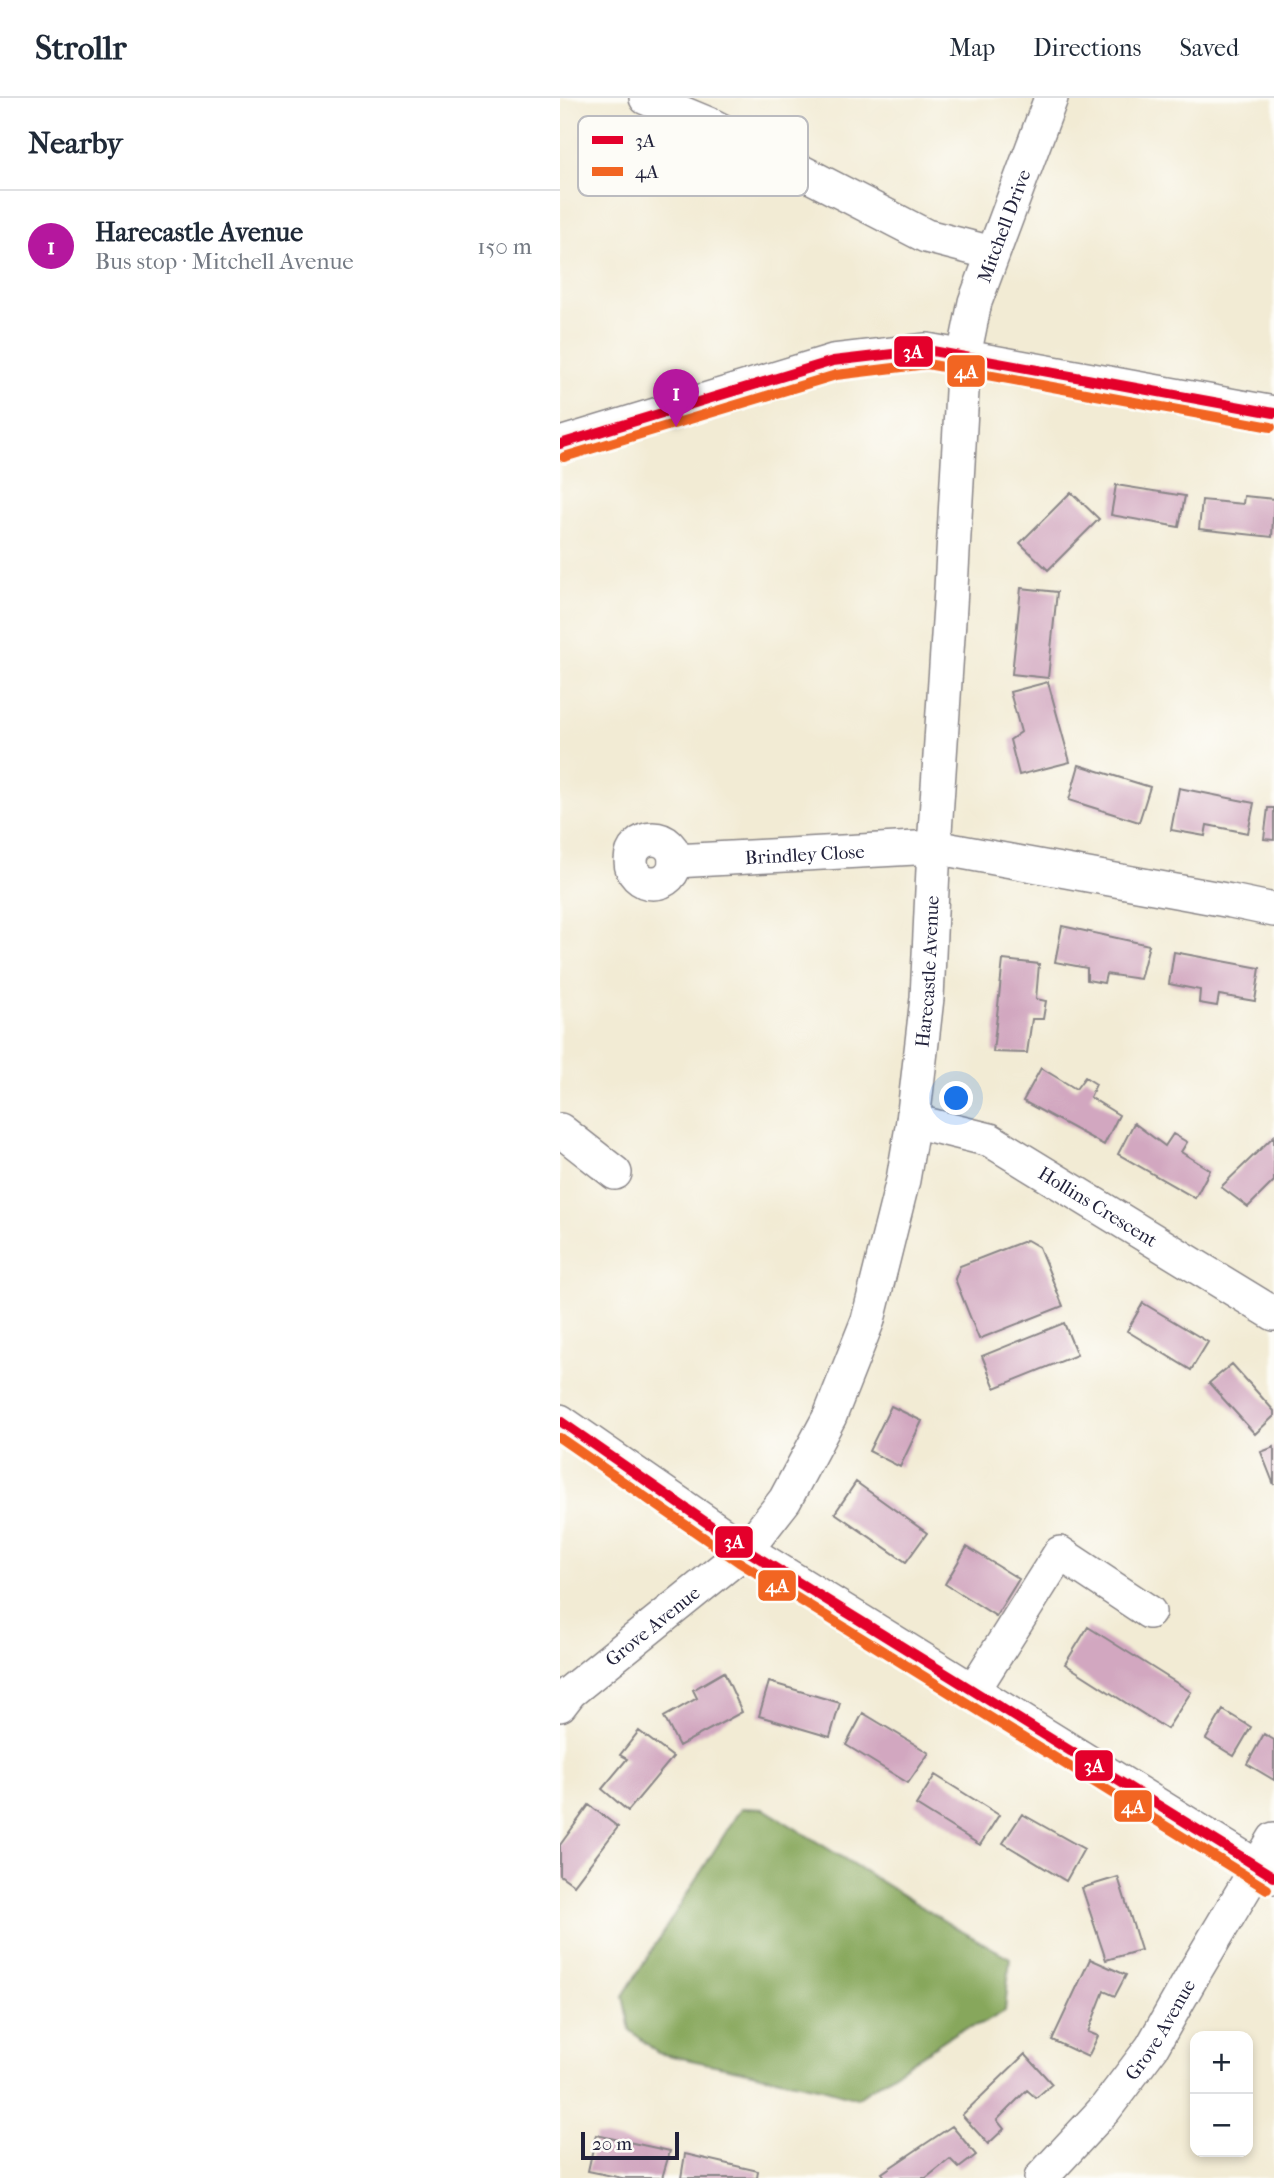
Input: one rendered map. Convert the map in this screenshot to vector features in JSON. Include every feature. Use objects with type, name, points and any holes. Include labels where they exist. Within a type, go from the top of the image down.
[{"type":"street","points":[[646,98],[689,116]]},
{"type":"street","name":"Mitchell Drive","points":[[964,356],[975,302],[1051,98]]},
{"type":"street","points":[[808,175],[926,236],[992,253]]},
{"type":"street","points":[[560,444],[834,361],[927,350],[1274,413]]},
{"type":"street","name":"Harecastle Avenue","points":[[747,1550],[785,1500],[830,1416],[868,1320],[903,1180],[913,1121],[927,998],[964,356]]},
{"type":"street","points":[[934,847],[1274,910]]},
{"type":"street","name":"Brindley Close","points":[[675,861],[934,847]]},
{"type":"street","name":"Hollins Crescent","points":[[913,1121],[990,1140],[1274,1314]]},
{"type":"street","points":[[560,1130],[615,1173]]},
{"type":"street","points":[[560,1421],[747,1550],[973,1691],[1268,1861]]},
{"type":"street","name":"Grove Avenue","points":[[560,1705],[570,1692],[747,1550]]},
{"type":"street","points":[[973,1691],[1060,1553],[1149,1612]]},
{"type":"street","name":"Grove Avenue","points":[[1041,2178],[1105,2109],[1152,2047],[1268,1861]]},
{"type":"green space","points":[[741,1808],[764,1809],[951,1925],[1010,1958],[1005,2011],[986,2022],[958,2031],[857,2098],[658,2053],[630,2030],[623,1996]]},
{"type":"building","points":[[1116,485],[1185,496],[1179,527],[1111,515]]},
{"type":"building","points":[[1071,492],[1099,519],[1048,570],[1020,543]]},
{"type":"building","points":[[1244,496],[1274,499],[1272,537],[1199,529],[1202,500],[1243,504]]},
{"type":"building","points":[[1021,588],[1057,592],[1048,678],[1012,674]]},
{"type":"building","points":[[1048,682],[1070,762],[1019,775],[1010,740],[1021,732],[1010,692]]},
{"type":"building","points":[[1079,765],[1150,787],[1139,822],[1069,800]]},
{"type":"building","points":[[1179,788],[1254,803],[1248,833],[1207,825],[1205,836],[1171,830]]},
{"type":"building","points":[[1268,808],[1274,808],[1274,840],[1264,839]]},
{"type":"building","points":[[1062,926],[1149,945],[1140,979],[1106,974],[1104,983],[1087,980],[1087,968],[1055,962]]},
{"type":"building","points":[[1174,952],[1260,968],[1255,1001],[1219,995],[1217,1006],[1199,1003],[1200,990],[1169,984]]},
{"type":"building","points":[[1003,960],[1039,964],[1036,999],[1046,1001],[1043,1019],[1032,1019],[1027,1053],[993,1052]]},
{"type":"building","points":[[1041,1068],[1076,1089],[1085,1077],[1096,1084],[1090,1097],[1119,1115],[1104,1145],[1023,1101]]},
{"type":"building","points":[[1134,1123],[1165,1146],[1173,1134],[1187,1142],[1181,1152],[1210,1170],[1195,1198],[1118,1154]]},
{"type":"building","points":[[1274,1136],[1274,1181],[1248,1207],[1221,1187]]},
{"type":"building","points":[[1027,1240],[1039,1247],[1063,1306],[979,1339],[955,1279],[960,1266]]},
{"type":"building","points":[[1143,1303],[1208,1342],[1191,1370],[1127,1331]]},
{"type":"building","points":[[1064,1323],[1077,1355],[995,1388],[982,1356]]},
{"type":"building","points":[[1232,1364],[1274,1411],[1274,1416],[1255,1434],[1209,1383]]},
{"type":"building","points":[[891,1406],[922,1421],[900,1467],[869,1451]]},
{"type":"building","points":[[1274,1447],[1274,1485],[1261,1452]]},
{"type":"building","points":[[856,1482],[927,1533],[906,1562],[835,1513]]},
{"type":"building","points":[[967,1547],[1019,1579],[996,1616],[945,1584]]},
{"type":"building","points":[[1088,1627],[1191,1692],[1167,1729],[1065,1664]]},
{"type":"building","points":[[724,1672],[742,1712],[679,1746],[664,1717],[697,1698],[693,1690]]},
{"type":"building","points":[[769,1682],[840,1703],[830,1737],[759,1716]]},
{"type":"building","points":[[1223,1710],[1251,1727],[1234,1756],[1206,1739]]},
{"type":"building","points":[[863,1713],[929,1753],[908,1783],[846,1745]]},
{"type":"building","points":[[639,1731],[673,1757],[628,1811],[602,1789],[627,1759],[620,1755]]},
{"type":"building","points":[[1264,1734],[1274,1740],[1274,1780],[1247,1764]]},
{"type":"building","points":[[935,1775],[999,1815],[980,1845],[916,1805]]},
{"type":"building","points":[[589,1805],[618,1827],[574,1885],[560,1875],[560,1845]]},
{"type":"building","points":[[1022,1814],[1084,1849],[1066,1881],[1003,1843]]},
{"type":"building","points":[[1118,1877],[1141,1950],[1106,1960],[1082,1888]]},
{"type":"building","points":[[1090,1959],[1126,1975],[1115,1996],[1104,1991],[1088,2032],[1098,2036],[1088,2057],[1052,2040]]},
{"type":"building","points":[[1025,2054],[1052,2084],[1036,2098],[1027,2090],[997,2120],[1004,2129],[988,2144],[962,2115]]},
{"type":"building","points":[[952,2126],[976,2155],[959,2168],[950,2159],[926,2178],[886,2178],[882,2173]]},
{"type":"building","points":[[596,2135],[670,2151],[662,2178],[622,2178],[588,2171]]},
{"type":"building","points":[[685,2154],[758,2171],[757,2178],[681,2178]]},
{"type":"transit line","name":"3A","points":[[560,444],[833,361],[927,350],[1274,413]]},
{"type":"transit line","name":"4A","points":[[564,457],[836,375],[927,364],[1271,427]]},
{"type":"transit line","name":"3A","points":[[560,1421],[746,1550],[1274,1877]]},
{"type":"transit line","name":"4A","points":[[560,1438],[739,1562],[1267,1889]]},
{"type":"place","name":"Harecastle Avenue","points":[[676,427]]}]
